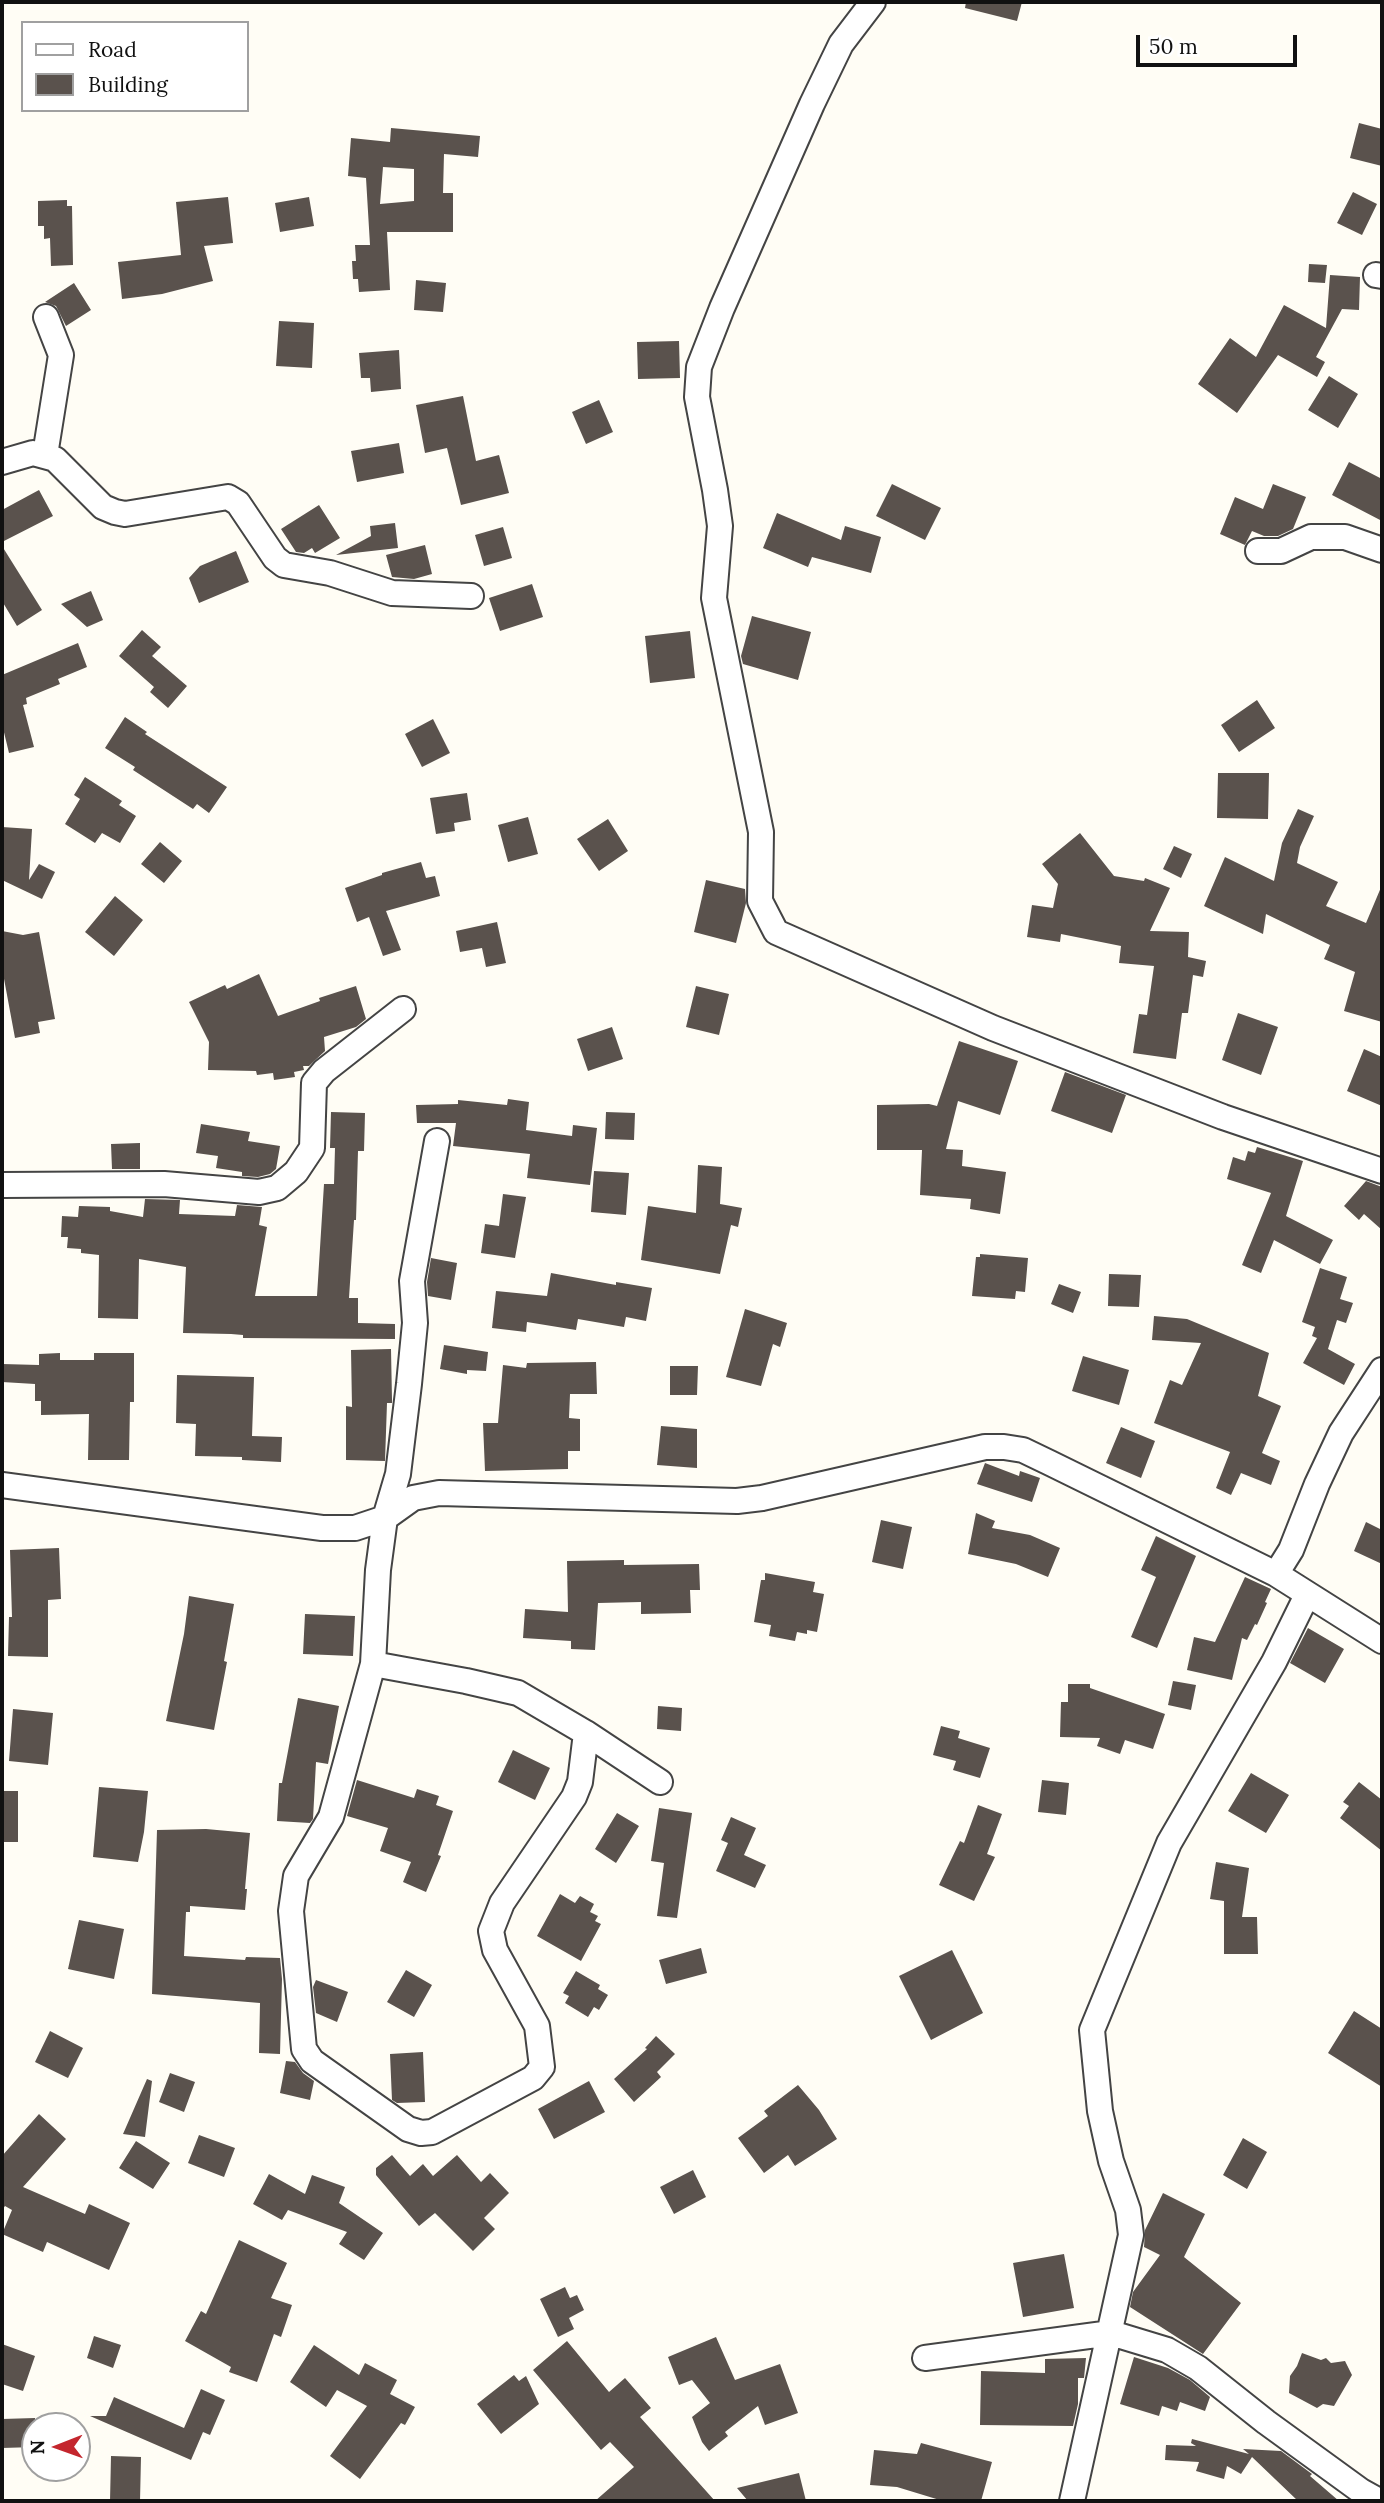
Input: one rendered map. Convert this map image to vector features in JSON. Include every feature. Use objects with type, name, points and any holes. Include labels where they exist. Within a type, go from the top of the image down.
[{"type":"street","points":[[873,2],[841,44],[722,308],[699,367],[697,397],[720,526],[714,598],[761,832],[760,901],[776,932],[993,1028],[1223,1116],[1382,1171]]},
{"type":"street","points":[[45,455],[61,355],[46,317]]},
{"type":"street","points":[[2,462],[33,453],[55,459],[103,507],[116,512],[125,513],[228,498],[237,503],[275,558],[284,565],[330,573],[392,593],[471,596]]},
{"type":"street","points":[[1258,551],[1281,551],[1311,537],[1345,537],[1382,550]]},
{"type":"street","points":[[2,1185],[164,1184],[259,1192],[276,1188],[296,1172],[312,1148],[314,1083],[324,1071],[403,1009]]},
{"type":"street","points":[[437,1141],[412,1280],[415,1323],[398,1474],[385,1518],[378,1570],[373,1664],[331,1817],[296,1877],[291,1910],[304,2049],[312,2061],[408,2129],[421,2133],[432,2132],[533,2078],[542,2067],[537,2026],[495,1950],[491,1931],[502,1903],[574,1797],[580,1782],[586,1733]]},
{"type":"street","points":[[1276,1574],[1291,1550],[1317,1483],[1341,1433],[1382,1370]]},
{"type":"street","points":[[2,1485],[322,1528],[355,1528],[385,1518],[413,1498],[439,1493],[750,1499],[985,1447],[1004,1447],[1023,1450],[1276,1574],[1382,1641]]},
{"type":"street","points":[[1072,2501],[1131,2235],[1128,2210],[1111,2161],[1100,2110],[1092,2029],[1169,1843],[1275,1662],[1307,1595]]},
{"type":"street","points":[[373,1664],[518,1693],[586,1733],[660,1782]]},
{"type":"street","points":[[925,2358],[1111,2333],[1167,2350],[1198,2368],[1266,2422],[1379,2501]]},
{"type":"building","points":[[966,2],[1022,2],[1017,21],[965,8]]},
{"type":"building","points":[[1359,123],[1382,129],[1382,166],[1350,158]]},
{"type":"building","points":[[391,128],[480,136],[478,157],[444,154],[443,193],[453,193],[453,232],[387,232],[390,290],[359,292],[358,279],[353,279],[355,245],[370,245],[366,178],[348,176],[351,138],[390,142]],"holes":[[[383,167],[414,169],[414,201],[380,204]]]},
{"type":"building","points":[[1353,192],[1377,204],[1362,235],[1337,223]]},
{"type":"building","points":[[228,197],[233,243],[204,246],[213,281],[162,294],[122,299],[118,262],[181,255],[176,202]]},
{"type":"building","points":[[309,197],[314,226],[280,232],[275,203]]},
{"type":"building","points":[[67,200],[67,206],[72,206],[73,265],[51,266],[50,238],[44,239],[44,226],[38,226],[38,201]]},
{"type":"building","points":[[1309,264],[1327,265],[1325,283],[1308,282]]},
{"type":"building","points":[[1330,275],[1360,277],[1359,310],[1342,309],[1316,357],[1325,362],[1317,377],[1278,355],[1237,413],[1198,384],[1230,338],[1256,357],[1284,305],[1326,328]]},
{"type":"building","points":[[416,280],[446,283],[443,312],[414,310]]},
{"type":"building","points":[[74,283],[91,310],[66,326],[56,306],[45,302]]},
{"type":"building","points":[[279,321],[314,323],[312,368],[276,366]]},
{"type":"building","points":[[679,341],[680,378],[638,379],[637,342]]},
{"type":"building","points":[[399,350],[401,389],[371,392],[370,378],[361,378],[359,353]]},
{"type":"building","points":[[1329,376],[1358,394],[1338,428],[1308,410]]},
{"type":"building","points":[[463,396],[476,461],[499,455],[509,493],[461,505],[447,448],[425,453],[416,405]]},
{"type":"building","points":[[599,400],[613,432],[586,444],[572,412]]},
{"type":"building","points":[[399,443],[404,473],[357,482],[351,451]]},
{"type":"building","points":[[1349,462],[1382,479],[1382,521],[1332,495]]},
{"type":"building","points":[[892,484],[941,508],[925,540],[876,516]]},
{"type":"building","points":[[1273,484],[1306,497],[1293,529],[1278,536],[1264,536],[1252,531],[1245,545],[1220,534],[1235,497],[1263,509]]},
{"type":"building","points":[[39,490],[53,516],[2,542],[2,510]]},
{"type":"building","points":[[319,505],[340,538],[315,553],[312,548],[304,553],[296,552],[281,529]]},
{"type":"building","points":[[777,513],[841,540],[845,526],[881,537],[871,573],[812,557],[808,567],[763,548]]},
{"type":"building","points":[[395,523],[398,548],[336,555],[371,536],[370,526]]},
{"type":"building","points":[[503,527],[512,558],[484,566],[475,535]]},
{"type":"building","points":[[425,545],[432,574],[414,579],[392,577],[386,555]]},
{"type":"building","points":[[2,546],[42,610],[17,626],[2,601]]},
{"type":"building","points":[[236,551],[249,582],[199,603],[189,578],[200,566]]},
{"type":"building","points":[[532,584],[543,617],[500,631],[489,598]]},
{"type":"building","points":[[91,591],[103,620],[87,627],[61,604]]},
{"type":"building","points":[[752,616],[811,632],[798,680],[743,664],[741,656]]},
{"type":"building","points":[[142,630],[161,647],[152,656],[187,686],[168,708],[150,692],[154,687],[119,656]]},
{"type":"building","points":[[690,631],[695,678],[650,683],[645,636]]},
{"type":"building","points":[[78,643],[87,667],[58,679],[60,684],[26,698],[27,704],[23,705],[34,747],[9,753],[2,724],[2,675]]},
{"type":"building","points":[[1257,700],[1275,728],[1239,752],[1221,725]]},
{"type":"building","points":[[125,717],[147,732],[145,734],[227,787],[209,813],[197,804],[193,809],[133,770],[135,767],[105,748]]},
{"type":"building","points":[[433,719],[450,753],[422,767],[405,734]]},
{"type":"building","points":[[1218,773],[1269,773],[1268,819],[1217,818]]},
{"type":"building","points":[[85,777],[122,801],[119,805],[136,816],[120,843],[102,833],[95,843],[65,824],[80,799],[74,795]]},
{"type":"building","points":[[467,793],[471,820],[454,823],[455,831],[436,834],[430,798]]},
{"type":"building","points":[[1298,809],[1314,816],[1300,847],[1297,863],[1338,882],[1326,906],[1366,923],[1382,885],[1382,1022],[1344,1011],[1355,972],[1324,959],[1330,945],[1266,914],[1263,934],[1204,906],[1225,857],[1274,881],[1282,843]]},
{"type":"building","points":[[528,817],[538,854],[508,862],[498,825]]},
{"type":"building","points":[[608,819],[628,851],[599,871],[577,839]]},
{"type":"building","points":[[2,827],[32,829],[29,880],[39,864],[55,872],[42,899],[2,880]]},
{"type":"building","points":[[1080,833],[1114,876],[1144,881],[1145,878],[1170,888],[1150,931],[1189,932],[1188,957],[1206,961],[1203,977],[1193,975],[1188,1013],[1182,1013],[1176,1059],[1133,1053],[1139,1014],[1147,1015],[1154,966],[1119,963],[1121,946],[1061,934],[1060,942],[1027,937],[1032,905],[1053,908],[1058,884],[1042,864]]},
{"type":"building","points":[[160,842],[182,861],[164,883],[141,864]]},
{"type":"building","points":[[1174,846],[1192,854],[1181,878],[1163,869]]},
{"type":"building","points":[[421,862],[426,878],[435,876],[440,896],[386,911],[401,950],[383,956],[369,917],[357,922],[345,888],[382,873]]},
{"type":"building","points":[[706,880],[745,889],[746,903],[736,943],[694,932]]},
{"type":"building","points":[[115,896],[143,920],[114,956],[85,932]]},
{"type":"building","points":[[497,922],[506,963],[486,967],[482,948],[460,952],[456,931]]},
{"type":"building","points":[[2,931],[23,935],[39,932],[55,1019],[38,1022],[40,1033],[15,1038],[2,968]]},
{"type":"building","points":[[259,974],[278,1016],[356,986],[366,1019],[356,1027],[324,1037],[325,1051],[309,1066],[303,1066],[304,1070],[294,1072],[295,1077],[274,1080],[273,1073],[257,1075],[256,1071],[208,1070],[209,1042],[189,1002],[225,985],[227,989]]},
{"type":"building","points":[[696,986],[729,994],[719,1035],[686,1027]]},
{"type":"building","points":[[1238,1013],[1278,1027],[1261,1075],[1222,1060]]},
{"type":"building","points":[[612,1027],[623,1059],[588,1071],[577,1039]]},
{"type":"building","points":[[959,1041],[1018,1061],[1000,1115],[958,1101],[946,1149],[963,1150],[962,1166],[1006,1172],[1000,1214],[970,1209],[971,1199],[920,1195],[922,1150],[877,1150],[877,1105],[937,1106]]},
{"type":"building","points":[[1364,1049],[1382,1057],[1382,1106],[1347,1091]]},
{"type":"building","points":[[1065,1072],[1126,1095],[1112,1133],[1051,1111]]},
{"type":"building","points":[[508,1099],[529,1102],[526,1130],[572,1136],[573,1125],[597,1128],[590,1185],[527,1178],[530,1154],[453,1146],[456,1123],[417,1123],[416,1105],[458,1104],[458,1100],[507,1105]]},
{"type":"building","points":[[331,1112],[365,1113],[364,1151],[358,1151],[356,1220],[349,1298],[358,1298],[358,1323],[395,1324],[395,1339],[243,1338],[243,1335],[231,1334],[183,1333],[186,1267],[139,1259],[138,1319],[98,1318],[99,1255],[67,1248],[68,1237],[61,1237],[62,1216],[78,1217],[79,1206],[110,1207],[110,1211],[143,1217],[145,1199],[180,1200],[179,1214],[235,1216],[237,1205],[262,1207],[259,1225],[267,1227],[255,1296],[317,1296],[324,1184],[334,1184],[335,1148],[330,1148]]},
{"type":"building","points":[[606,1112],[635,1113],[634,1140],[605,1139]]},
{"type":"building","points":[[201,1124],[250,1132],[248,1141],[280,1146],[276,1169],[270,1174],[258,1177],[242,1176],[242,1172],[216,1168],[218,1156],[196,1153]]},
{"type":"building","points":[[140,1143],[140,1169],[112,1169],[111,1144]]},
{"type":"building","points":[[1257,1147],[1303,1161],[1286,1216],[1333,1240],[1320,1264],[1274,1240],[1261,1273],[1242,1265],[1271,1193],[1227,1179],[1233,1157],[1245,1161],[1248,1151],[1255,1153]]},
{"type":"building","points":[[698,1165],[722,1167],[720,1204],[742,1208],[738,1227],[731,1225],[720,1274],[641,1260],[648,1206],[696,1213]]},
{"type":"building","points":[[594,1171],[629,1173],[626,1215],[591,1212]]},
{"type":"building","points":[[1366,1181],[1382,1187],[1382,1230],[1364,1214],[1359,1220],[1344,1206]]},
{"type":"building","points":[[503,1194],[526,1197],[515,1258],[481,1253],[485,1224],[499,1226]]},
{"type":"building","points":[[980,1254],[1028,1258],[1025,1292],[1016,1291],[1015,1299],[972,1296],[976,1257],[980,1257]]},
{"type":"building","points":[[431,1258],[457,1263],[451,1300],[428,1296]]},
{"type":"building","points":[[1320,1268],[1347,1277],[1340,1299],[1353,1303],[1346,1323],[1337,1320],[1328,1349],[1355,1364],[1344,1385],[1303,1363],[1317,1338],[1312,1336],[1315,1327],[1302,1322]]},
{"type":"building","points":[[551,1273],[616,1285],[616,1282],[652,1288],[646,1321],[626,1317],[624,1327],[578,1319],[576,1330],[527,1322],[526,1332],[492,1328],[496,1291],[547,1296]]},
{"type":"building","points":[[1109,1274],[1141,1275],[1139,1307],[1108,1306]]},
{"type":"building","points":[[1059,1284],[1081,1292],[1073,1313],[1051,1304]]},
{"type":"building","points":[[745,1309],[787,1323],[780,1347],[773,1344],[761,1386],[726,1377]]},
{"type":"building","points":[[1154,1316],[1187,1319],[1269,1353],[1258,1396],[1281,1406],[1262,1453],[1280,1461],[1271,1485],[1241,1473],[1231,1495],[1216,1488],[1230,1452],[1154,1423],[1170,1380],[1182,1385],[1201,1343],[1152,1340]]},
{"type":"building","points":[[444,1345],[488,1352],[486,1371],[467,1370],[467,1374],[440,1369]]},
{"type":"building","points":[[391,1349],[392,1403],[387,1403],[385,1461],[346,1460],[346,1406],[352,1407],[351,1350]]},
{"type":"building","points":[[60,1353],[60,1360],[94,1360],[94,1353],[134,1353],[134,1402],[130,1402],[129,1460],[88,1460],[89,1414],[41,1415],[41,1401],[35,1401],[35,1384],[2,1382],[2,1364],[39,1365],[39,1354]]},
{"type":"building","points":[[1083,1356],[1129,1370],[1119,1405],[1072,1391]]},
{"type":"building","points":[[596,1362],[597,1394],[570,1394],[569,1418],[580,1419],[580,1451],[568,1451],[568,1469],[485,1471],[483,1423],[498,1423],[503,1365],[526,1368],[527,1363]]},
{"type":"building","points":[[670,1366],[698,1366],[697,1395],[670,1395]]},
{"type":"building","points":[[177,1375],[254,1377],[252,1436],[282,1437],[281,1462],[242,1460],[242,1457],[195,1456],[196,1424],[176,1423]]},
{"type":"building","points":[[661,1426],[697,1429],[697,1468],[657,1465]]},
{"type":"building","points":[[1121,1427],[1155,1441],[1141,1478],[1106,1463]]},
{"type":"building","points":[[985,1463],[1019,1476],[1020,1471],[1040,1478],[1032,1502],[977,1484]]},
{"type":"building","points":[[976,1513],[995,1521],[992,1528],[1030,1535],[1060,1548],[1048,1577],[1016,1564],[968,1554]]},
{"type":"building","points":[[881,1520],[912,1527],[903,1569],[872,1562]]},
{"type":"building","points":[[1366,1522],[1382,1530],[1382,1564],[1354,1551]]},
{"type":"building","points":[[1156,1536],[1196,1556],[1157,1648],[1131,1637],[1156,1577],[1141,1570]]},
{"type":"building","points":[[59,1548],[61,1599],[48,1600],[48,1657],[8,1656],[9,1617],[12,1617],[10,1550]]},
{"type":"building","points":[[624,1560],[624,1565],[699,1564],[700,1590],[690,1590],[691,1613],[641,1614],[641,1602],[598,1603],[595,1650],[571,1649],[571,1641],[523,1638],[525,1609],[568,1612],[567,1561]]},
{"type":"building","points":[[765,1573],[815,1582],[813,1592],[824,1594],[817,1632],[797,1632],[795,1641],[769,1636],[771,1625],[754,1622],[761,1580],[765,1580]]},
{"type":"building","points":[[1245,1577],[1271,1589],[1257,1625],[1255,1624],[1247,1640],[1242,1638],[1232,1680],[1187,1670],[1194,1637],[1215,1642]]},
{"type":"building","points":[[189,1596],[234,1604],[224,1661],[227,1662],[214,1730],[166,1721]]},
{"type":"building","points":[[305,1614],[355,1616],[353,1656],[303,1654]]},
{"type":"building","points":[[1308,1628],[1344,1649],[1325,1683],[1290,1663]]},
{"type":"building","points":[[1173,1681],[1196,1685],[1191,1710],[1168,1705]]},
{"type":"building","points":[[1068,1684],[1090,1684],[1090,1688],[1165,1714],[1153,1749],[1125,1740],[1120,1754],[1097,1746],[1100,1738],[1060,1737],[1061,1702],[1068,1702]]},
{"type":"building","points":[[298,1698],[339,1706],[328,1764],[316,1762],[313,1819],[310,1823],[277,1821],[279,1783],[282,1783]]},
{"type":"building","points":[[658,1706],[682,1708],[681,1731],[657,1729]]},
{"type":"building","points":[[13,1709],[53,1713],[48,1765],[9,1761]]},
{"type":"building","points":[[941,1726],[960,1731],[958,1738],[990,1748],[980,1778],[953,1770],[956,1761],[933,1755]]},
{"type":"building","points":[[513,1750],[550,1768],[535,1800],[498,1782]]},
{"type":"building","points":[[1251,1773],[1289,1795],[1266,1833],[1228,1811]]},
{"type":"building","points":[[357,1780],[414,1798],[417,1789],[439,1796],[436,1805],[453,1811],[438,1855],[441,1856],[426,1892],[403,1882],[411,1862],[380,1851],[388,1828],[347,1816]]},
{"type":"building","points":[[1042,1780],[1069,1783],[1066,1815],[1038,1812]]},
{"type":"building","points":[[1359,1782],[1382,1800],[1382,1851],[1340,1818],[1349,1806],[1343,1802]]},
{"type":"building","points":[[99,1787],[148,1791],[138,1862],[93,1857]]},
{"type":"building","points":[[2,1791],[18,1791],[18,1842],[2,1842]]},
{"type":"building","points":[[978,1805],[1002,1814],[987,1854],[995,1857],[974,1901],[939,1885],[960,1841],[964,1843]]},
{"type":"building","points":[[659,1808],[692,1813],[677,1918],[657,1916],[664,1863],[651,1861]]},
{"type":"building","points":[[617,1813],[639,1826],[616,1863],[595,1849]]},
{"type":"building","points":[[731,1817],[756,1828],[744,1855],[766,1865],[755,1888],[716,1871],[728,1843],[721,1840]]},
{"type":"building","points":[[206,1829],[250,1833],[245,1910],[190,1906],[190,1912],[186,1912],[184,1956],[245,1960],[246,1957],[280,1958],[280,2054],[259,2053],[260,2003],[152,1994],[157,1830]]},
{"type":"building","points":[[1216,1862],[1249,1868],[1242,1917],[1257,1917],[1258,1954],[1224,1954],[1224,1901],[1210,1899]]},
{"type":"building","points":[[560,1894],[575,1903],[580,1896],[594,1904],[590,1912],[598,1916],[595,1921],[601,1924],[581,1961],[537,1936]]},
{"type":"building","points":[[79,1920],[124,1929],[114,1979],[68,1969]]},
{"type":"building","points":[[701,1948],[707,1973],[666,1984],[659,1960]]},
{"type":"building","points":[[952,1950],[983,2013],[931,2040],[899,1976]]},
{"type":"building","points":[[406,1970],[432,1985],[414,2017],[387,2002]]},
{"type":"building","points":[[576,1971],[600,1985],[598,1989],[608,1995],[599,2010],[594,2007],[588,2017],[565,2003],[569,1996],[563,1993]]},
{"type":"building","points":[[316,1980],[348,1992],[337,2022],[316,2013],[313,1987]]},
{"type":"building","points":[[1354,2011],[1382,2029],[1382,2087],[1328,2053]]},
{"type":"building","points":[[50,2031],[83,2048],[68,2078],[35,2062]]},
{"type":"building","points":[[656,2036],[675,2054],[657,2072],[661,2077],[634,2102],[614,2079],[647,2049],[645,2048]]},
{"type":"building","points":[[423,2052],[425,2102],[397,2103],[392,2100],[390,2054]]},
{"type":"building","points":[[286,2061],[295,2062],[303,2073],[314,2081],[310,2100],[280,2093]]},
{"type":"building","points":[[170,2073],[195,2082],[184,2112],[159,2102]]},
{"type":"building","points":[[147,2079],[152,2081],[145,2137],[123,2134]]},
{"type":"building","points":[[589,2081],[605,2112],[554,2139],[538,2109]]},
{"type":"building","points":[[798,2085],[819,2110],[837,2139],[795,2166],[788,2155],[764,2173],[738,2138],[768,2116],[764,2111]]},
{"type":"building","points":[[39,2114],[66,2139],[23,2187],[85,2214],[89,2204],[130,2223],[109,2270],[47,2242],[43,2252],[2,2234],[12,2210],[5,2206],[2,2210],[2,2156]]},
{"type":"building","points":[[199,2135],[235,2148],[224,2177],[188,2163]]},
{"type":"building","points":[[1243,2138],[1267,2152],[1247,2189],[1223,2175]]},
{"type":"building","points":[[136,2141],[170,2163],[153,2189],[119,2168]]},
{"type":"building","points":[[392,2155],[410,2176],[423,2164],[433,2176],[457,2155],[481,2182],[490,2173],[509,2193],[484,2218],[495,2229],[473,2251],[435,2213],[419,2226],[376,2175],[376,2168]]},
{"type":"building","points":[[693,2170],[706,2197],[674,2214],[660,2187]]},
{"type":"building","points":[[269,2174],[305,2194],[312,2175],[345,2187],[339,2203],[383,2233],[364,2260],[339,2244],[347,2232],[288,2210],[282,2220],[253,2204]]},
{"type":"building","points":[[1163,2193],[1205,2214],[1184,2257],[1241,2303],[1203,2354],[1130,2307],[1133,2292],[1160,2255],[1144,2247],[1145,2230]]},
{"type":"building","points":[[239,2240],[287,2263],[271,2298],[292,2305],[281,2337],[274,2334],[257,2382],[229,2372],[231,2367],[185,2341],[201,2311],[206,2314]]},
{"type":"building","points":[[1064,2254],[1074,2308],[1023,2317],[1013,2263]]},
{"type":"building","points":[[565,2287],[570,2298],[577,2295],[584,2310],[569,2318],[574,2329],[558,2337],[540,2299]]},
{"type":"building","points":[[94,2336],[121,2345],[113,2368],[87,2358]]},
{"type":"building","points":[[716,2337],[735,2380],[780,2364],[798,2413],[765,2425],[758,2406],[725,2432],[728,2436],[709,2451],[702,2442],[692,2417],[710,2403],[692,2380],[679,2385],[668,2357]]},
{"type":"building","points":[[567,2341],[609,2392],[625,2378],[651,2408],[640,2417],[715,2501],[595,2501],[634,2467],[610,2442],[601,2450],[533,2370]]},
{"type":"building","points":[[2,2344],[35,2356],[23,2391],[2,2384]]},
{"type":"building","points":[[314,2345],[359,2375],[365,2363],[397,2380],[390,2394],[415,2407],[405,2425],[401,2423],[360,2479],[330,2456],[367,2406],[337,2390],[326,2407],[290,2382]]},
{"type":"building","points":[[1302,2353],[1321,2360],[1326,2358],[1331,2363],[1345,2361],[1352,2375],[1334,2406],[1323,2404],[1317,2408],[1289,2393],[1290,2376]]},
{"type":"building","points":[[1134,2357],[1168,2368],[1190,2380],[1210,2397],[1205,2411],[1180,2402],[1177,2411],[1162,2406],[1159,2416],[1120,2404]]},
{"type":"building","points":[[1086,2358],[1084,2378],[1078,2378],[1078,2404],[1073,2426],[980,2425],[981,2371],[1045,2373],[1045,2359]]},
{"type":"building","points":[[514,2375],[519,2381],[526,2376],[539,2404],[501,2434],[477,2404]]},
{"type":"building","points":[[201,2389],[225,2400],[210,2435],[203,2432],[191,2460],[91,2416],[106,2416],[114,2397],[184,2428]]},
{"type":"building","points":[[21,2418],[21,2447],[2,2448],[2,2419]]},
{"type":"building","points":[[1192,2439],[1249,2454],[1243,2449],[1281,2451],[1312,2474],[1310,2476],[1339,2501],[1298,2501],[1252,2457],[1241,2474],[1227,2466],[1224,2479],[1196,2471],[1199,2462],[1165,2460],[1166,2445],[1196,2446],[1191,2443]]},
{"type":"building","points":[[921,2443],[992,2462],[981,2501],[943,2501],[897,2487],[870,2485],[874,2450],[917,2454]]},
{"type":"building","points":[[111,2456],[141,2457],[140,2501],[110,2501]]},
{"type":"building","points":[[799,2473],[806,2501],[748,2501],[737,2488]]}]
